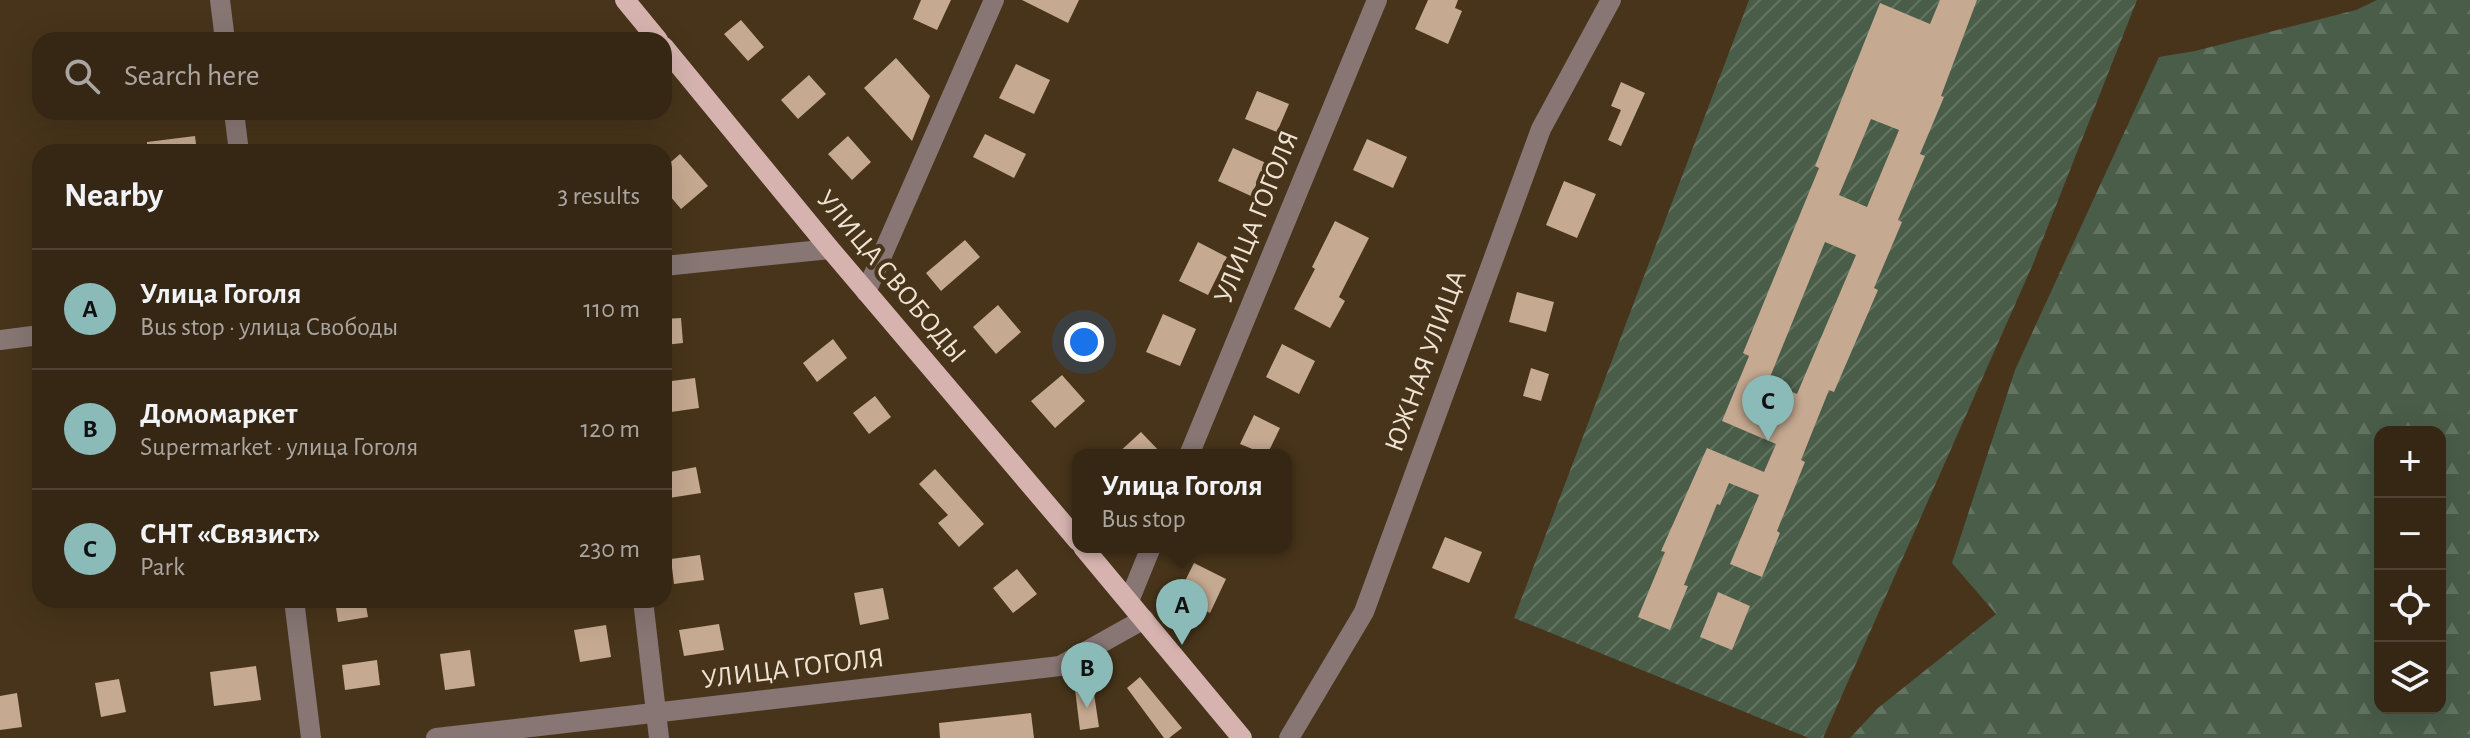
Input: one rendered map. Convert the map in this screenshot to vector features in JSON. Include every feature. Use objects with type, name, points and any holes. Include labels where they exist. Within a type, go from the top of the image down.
[{"type":"main road","points":[[625,0],[651,32]]},
{"type":"main road","name":"УЛИЦА СВОБОДЫ","points":[[672,57],[866,292],[1072,534]]},
{"type":"main road","points":[[1088,553],[1242,738]]},
{"type":"street","points":[[220,0],[224,32]]},
{"type":"street","points":[[866,292],[994,0]]},
{"type":"street","name":"УЛИЦА ГОГОЛЯ","points":[[1191,449],[1377,0]]},
{"type":"street","name":"ЮЖНАЯ УЛИЦА","points":[[1289,738],[1364,612],[1541,129],[1611,0]]},
{"type":"street","points":[[235,120],[238,144]]},
{"type":"street","points":[[672,265],[830,249]]},
{"type":"street","points":[[0,340],[32,336]]},
{"type":"street","points":[[1129,601],[1149,553]]},
{"type":"street","points":[[295,608],[311,738]]},
{"type":"street","points":[[644,608],[659,738]]},
{"type":"street","name":"УЛИЦА ГОГОЛЯ","points":[[436,738],[1060,666],[1144,619]]},
{"type":"green space","points":[[1749,0],[2137,0],[2033,264],[1823,738],[1809,738],[1514,618]]},
{"type":"green space","points":[[2377,0],[2470,0],[2470,738],[1850,738],[1878,708],[1996,614],[1952,563],[2015,370],[2159,57],[2195,51],[2356,10]]},
{"type":"building","points":[[921,0],[951,0],[937,30],[913,19]]},
{"type":"building","points":[[1022,0],[1079,0],[1068,23]]},
{"type":"building","points":[[1428,0],[1458,0],[1455,8],[1462,11],[1448,44],[1415,29]]},
{"type":"building","points":[[1940,0],[1977,0],[1941,96],[1944,97],[1920,154],[1925,156],[1898,220],[1902,222],[1874,288],[1878,290],[1834,392],[1829,390],[1801,460],[1805,462],[1762,577],[1730,564],[1759,495],[1729,483],[1720,505],[1717,504],[1684,585],[1688,586],[1670,630],[1638,617],[1665,552],[1661,551],[1707,448],[1764,472],[1776,444],[1722,421],[1749,356],[1743,353],[1819,168],[1815,166],[1880,3],[1930,24]],"holes":[[[1871,119],[1899,130],[1867,207],[1839,195]],[[1825,242],[1856,255],[1797,394],[1768,382]]]},
{"type":"building","points":[[741,20],[764,47],[748,61],[724,34]]},
{"type":"building","points":[[896,58],[930,96],[912,141],[864,88]]},
{"type":"building","points":[[1016,64],[1050,80],[1034,114],[999,98]]},
{"type":"building","points":[[809,75],[826,94],[798,119],[781,100]]},
{"type":"building","points":[[1621,82],[1645,93],[1621,146],[1608,140],[1621,110],[1611,106]]},
{"type":"building","points":[[1257,91],[1289,104],[1277,132],[1245,119]]},
{"type":"building","points":[[985,134],[1026,154],[1014,178],[973,157]]},
{"type":"building","points":[[195,136],[196,144],[147,144]]},
{"type":"building","points":[[848,136],[871,162],[852,180],[828,154]]},
{"type":"building","points":[[1367,139],[1407,157],[1393,188],[1353,170]]},
{"type":"building","points":[[1233,148],[1266,163],[1251,196],[1218,181]]},
{"type":"building","points":[[680,154],[708,186],[681,209],[672,198],[672,161]]},
{"type":"building","points":[[1564,181],[1596,194],[1577,238],[1546,225]]},
{"type":"building","points":[[1335,221],[1369,238],[1339,297],[1345,301],[1330,328],[1294,309]]},
{"type":"building","points":[[965,240],[980,257],[941,291],[926,273]]},
{"type":"building","points":[[1198,242],[1227,257],[1208,295],[1179,281]]},
{"type":"building","points":[[1517,292],[1554,302],[1546,332],[1509,322]]},
{"type":"building","points":[[998,305],[1021,332],[996,354],[973,327]]},
{"type":"building","points":[[1163,314],[1196,329],[1180,366],[1146,352]]},
{"type":"building","points":[[681,318],[683,343],[672,344],[672,319]]},
{"type":"building","points":[[833,339],[847,358],[817,382],[803,363]]},
{"type":"building","points":[[1282,344],[1315,361],[1299,394],[1266,377]]},
{"type":"building","points":[[1531,368],[1549,374],[1541,401],[1523,396]]},
{"type":"building","points":[[1062,375],[1085,401],[1055,428],[1031,401]]},
{"type":"building","points":[[695,378],[699,408],[672,412],[672,381]]},
{"type":"building","points":[[875,396],[891,417],[869,434],[853,413]]},
{"type":"building","points":[[1254,415],[1280,428],[1270,449],[1252,449],[1240,444]]},
{"type":"building","points":[[1141,432],[1157,449],[1123,449]]},
{"type":"building","points":[[696,467],[701,493],[672,498],[672,472]]},
{"type":"building","points":[[935,469],[984,524],[959,547],[938,523],[948,515],[919,484]]},
{"type":"building","points":[[1445,537],[1482,552],[1469,583],[1432,568]]},
{"type":"building","points":[[700,555],[704,580],[674,584],[672,559]]},
{"type":"building","points":[[1194,563],[1226,579],[1210,613],[1177,597]]},
{"type":"building","points":[[1017,569],[1037,594],[1013,613],[993,588]]},
{"type":"building","points":[[883,588],[889,619],[860,625],[854,593]]},
{"type":"building","points":[[1718,592],[1750,606],[1732,650],[1700,637]]},
{"type":"building","points":[[336,608],[366,608],[368,617],[338,622]]},
{"type":"building","points":[[719,624],[724,650],[684,656],[679,630]]},
{"type":"building","points":[[606,625],[611,657],[580,662],[574,630]]},
{"type":"building","points":[[470,650],[475,686],[445,690],[440,654]]},
{"type":"building","points":[[377,660],[380,685],[345,690],[342,665]]},
{"type":"building","points":[[256,666],[261,700],[214,706],[210,672]]},
{"type":"building","points":[[1140,677],[1182,728],[1169,738],[1164,738],[1127,688]]},
{"type":"building","points":[[119,679],[126,712],[101,717],[95,683]]},
{"type":"building","points":[[1093,687],[1099,727],[1080,730],[1075,689]]},
{"type":"building","points":[[17,693],[22,727],[0,730],[0,696]]},
{"type":"building","points":[[1031,713],[1034,738],[940,738],[939,723]]},
{"type":"place","name":"СНТ «Связист»","points":[[1768,441]]},
{"type":"place","name":"Улица Гоголя","points":[[1182,645]]},
{"type":"place","name":"Домомаркет","points":[[1087,708]]}]
